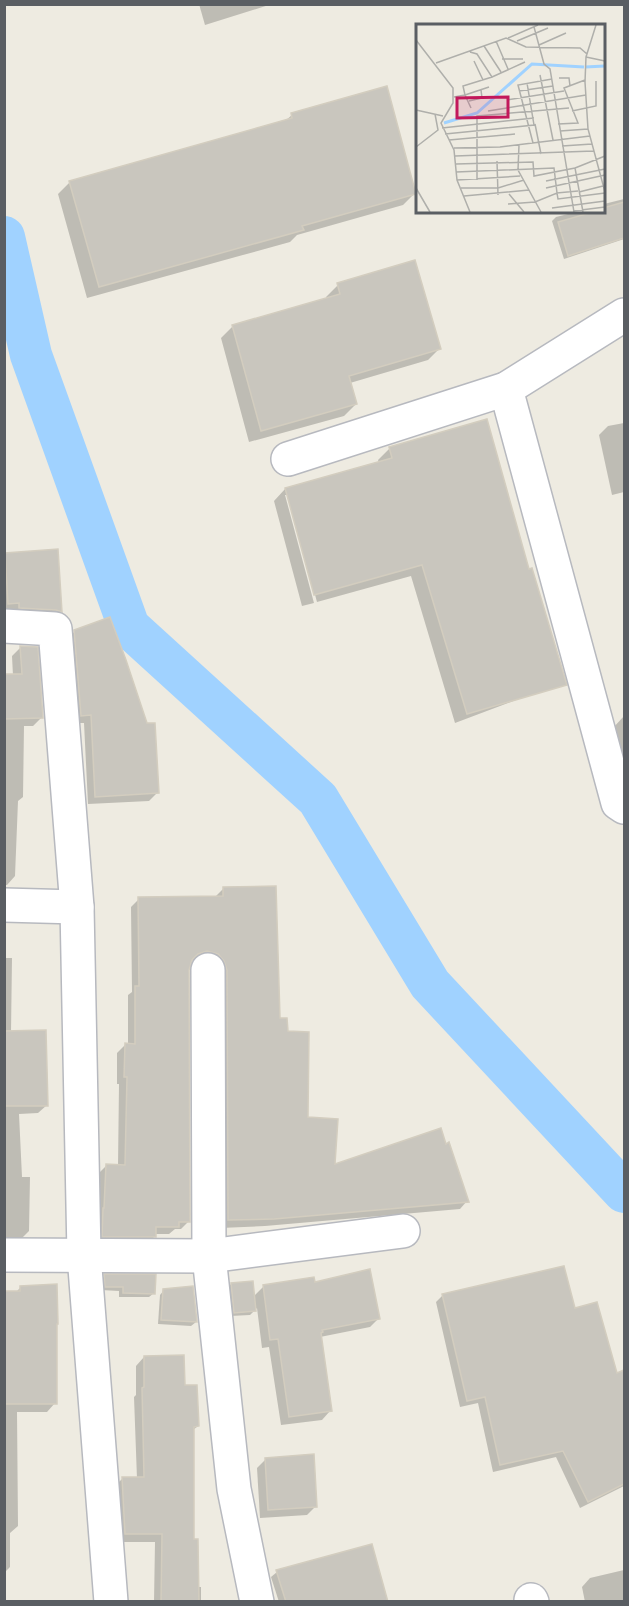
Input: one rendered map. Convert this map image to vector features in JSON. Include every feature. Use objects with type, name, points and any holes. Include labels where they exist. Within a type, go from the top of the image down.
[{"type":"street","points":[[288,459],[506,389],[624,315]]},
{"type":"street","points":[[506,389],[618,803],[624,807]]},
{"type":"street","points":[[4,626],[55,629],[77,907],[84,1255],[111,1602]]},
{"type":"street","points":[[4,905],[77,907]]},
{"type":"street","points":[[208,970],[209,1256],[234,1489],[257,1602]]},
{"type":"street","points":[[4,1255],[209,1256],[403,1231]]},
{"type":"building","points":[[387,86],[416,194],[302,226],[304,230],[99,287],[69,181],[292,118],[291,113]]},
{"type":"building","points":[[624,202],[624,238],[568,256],[558,222],[590,213],[605,213],[605,207]]},
{"type":"building","points":[[415,260],[441,349],[349,376],[357,404],[261,431],[232,325],[340,294],[337,283]]},
{"type":"building","points":[[487,419],[529,569],[532,568],[567,685],[467,714],[422,565],[314,595],[285,488],[392,458],[389,447]]},
{"type":"building","points":[[58,549],[62,612],[19,608],[19,603],[8,604],[5,553]]},
{"type":"building","points":[[110,617],[147,723],[155,723],[159,793],[95,797],[91,715],[81,716],[74,630]]},
{"type":"building","points":[[20,646],[38,647],[43,718],[4,719],[4,674],[22,674]]},
{"type":"building","points":[[276,886],[280,1018],[287,1018],[288,1031],[309,1032],[308,1117],[338,1119],[335,1164],[441,1128],[446,1144],[449,1142],[469,1202],[274,1219],[228,1220],[227,970],[218,954],[207,951],[198,954],[192,960],[189,970],[190,1222],[179,1222],[179,1227],[156,1227],[156,1237],[102,1237],[106,1164],[125,1165],[127,1077],[124,1077],[125,1043],[135,1044],[135,986],[139,986],[138,897],[223,896],[223,887]]},
{"type":"building","points":[[46,1030],[48,1106],[4,1106],[4,1031]]},
{"type":"building","points":[[564,1266],[575,1308],[597,1302],[617,1373],[624,1370],[624,1484],[588,1502],[563,1451],[500,1465],[485,1397],[467,1401],[442,1294]]},
{"type":"building","points":[[370,1269],[380,1319],[322,1330],[321,1333],[332,1411],[289,1417],[278,1339],[270,1340],[263,1285],[314,1277],[315,1282]]},
{"type":"building","points":[[104,1274],[156,1274],[155,1294],[123,1293],[123,1287],[105,1287]]},
{"type":"building","points":[[253,1281],[256,1311],[234,1313],[231,1283]]},
{"type":"building","points":[[57,1284],[57,1404],[4,1404],[4,1291],[20,1291],[20,1286]]},
{"type":"building","points":[[193,1286],[197,1322],[161,1320],[163,1289]]},
{"type":"building","points":[[184,1355],[185,1385],[197,1385],[199,1426],[194,1427],[194,1539],[198,1539],[199,1602],[161,1602],[162,1534],[125,1534],[122,1477],[144,1477],[142,1388],[144,1387],[144,1356]]},
{"type":"building","points":[[314,1454],[317,1507],[268,1510],[265,1458]]},
{"type":"building","points":[[372,1544],[388,1602],[286,1602],[276,1570]]},
{"type":"waterway","points":[[4,237],[31,355],[129,627],[318,799],[430,984],[624,1192]]}]
